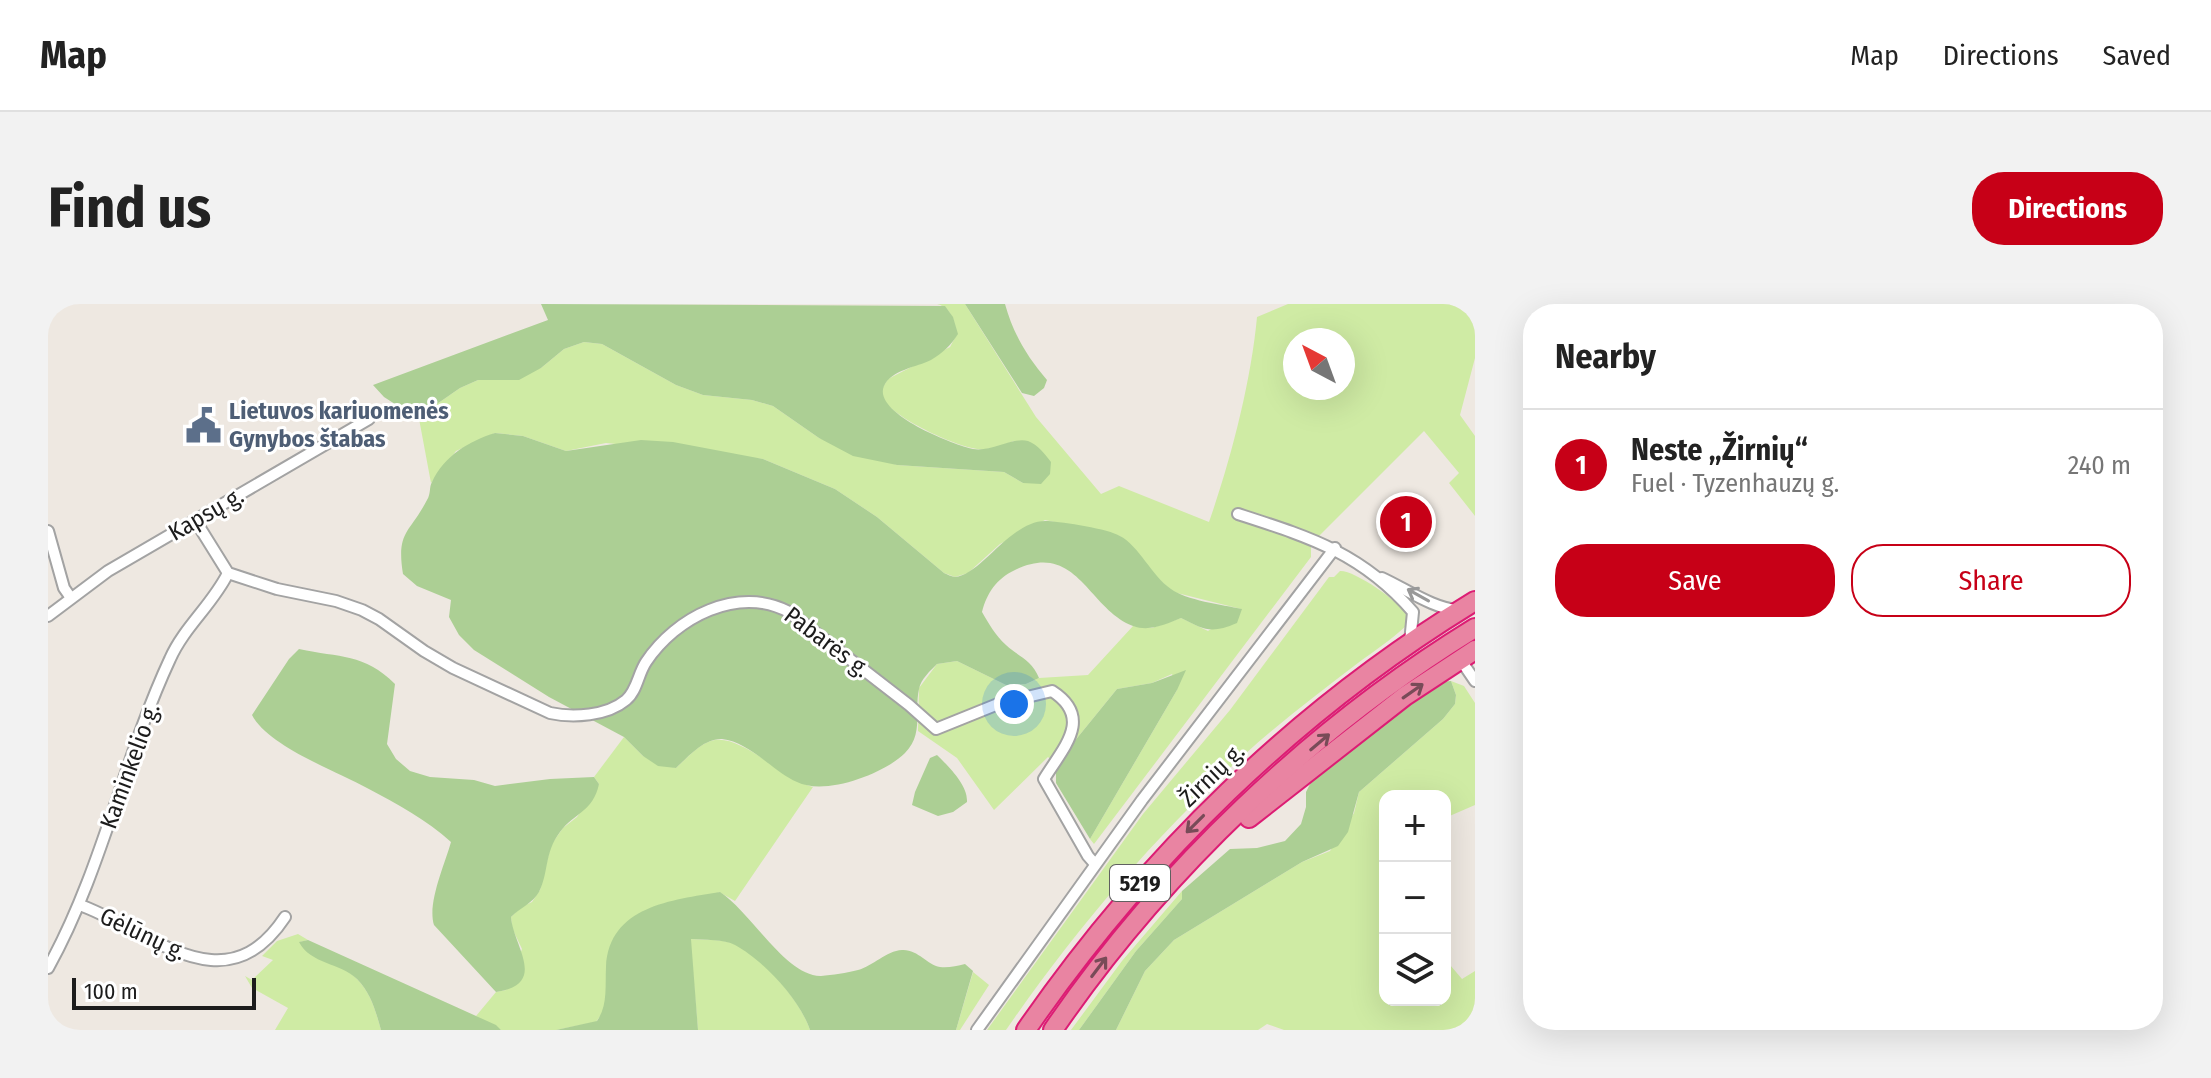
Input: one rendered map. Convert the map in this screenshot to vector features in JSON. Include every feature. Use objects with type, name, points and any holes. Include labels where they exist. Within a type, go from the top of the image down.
[{"type":"highway","name":"Žirnių g.","points":[[1026,1030],[1084,949],[1124,900],[1202,817],[1332,701],[1409,644],[1468,606]]},
{"type":"highway","name":"Žirnių g.","points":[[1053,1030],[1108,954],[1189,862],[1266,788],[1349,717],[1475,628]]},
{"type":"highway","name":"5219","points":[[1189,862],[1386,711],[1468,654]]},
{"type":"street","name":"Kapsų g.","points":[[48,616],[108,571],[369,419]]},
{"type":"street","points":[[1238,514],[1335,548],[1376,576],[1413,612],[1409,644]]},
{"type":"street","points":[[195,520],[228,573]]},
{"type":"street","points":[[48,531],[64,588],[71,598]]},
{"type":"street","points":[[977,1030],[1095,864],[1335,548]]},
{"type":"street","name":"Pabarės g.","points":[[228,573],[362,610],[453,668],[517,700],[562,716],[595,713],[623,703],[631,696],[644,664],[679,629],[703,613],[725,604],[752,600],[773,604],[789,612],[936,729],[998,704],[1052,691],[1066,700],[1074,716],[1073,731],[1044,779],[1095,864]]},
{"type":"street","name":"Kaminkelio g.","points":[[48,968],[80,905],[169,660],[180,640],[221,588],[228,573]]},
{"type":"street","points":[[1376,576],[1440,608],[1468,606]]},
{"type":"street","points":[[1468,654],[1475,681]]},
{"type":"street","name":"Gėlūnų g.","points":[[80,905],[187,957],[212,962],[250,953],[277,930],[285,917]]},
{"type":"green space","points":[[541,304],[945,306],[953,317],[958,334],[935,357],[887,381],[884,396],[890,407],[916,426],[973,449],[1028,441],[1051,462],[1050,474],[1041,484],[1023,483],[1004,472],[897,465],[853,456],[819,438],[773,406],[752,400],[703,395],[676,385],[602,344],[584,342],[564,349],[541,368],[519,380],[478,380],[434,406],[398,406],[373,385],[548,320]]},
{"type":"green space","points":[[937,304],[965,304],[1036,417],[1101,494],[1119,486],[1209,522],[1239,420],[1257,317],[1288,304],[1475,304],[1475,358],[1460,415],[1475,436],[1475,516],[1449,483],[1459,473],[1424,431],[1311,544],[1311,557],[1094,844],[1090,839],[1177,690],[1172,674],[1152,683],[1117,689],[1056,764],[1048,757],[994,810],[957,758],[918,731],[919,688],[937,664],[957,661],[1006,685],[1026,684],[1039,678],[1088,675],[1133,626],[1152,628],[1181,618],[1208,631],[1241,609],[1173,592],[1120,536],[1045,520],[1000,544],[968,573],[955,577],[944,573],[877,517],[835,489],[763,459],[606,443],[566,451],[523,436],[495,433],[456,451],[431,483],[417,408],[434,406],[478,380],[541,368],[564,349],[584,342],[602,344],[676,385],[703,395],[752,400],[773,406],[819,438],[897,465],[1004,472],[1023,483],[1014,441],[988,449],[963,445],[908,420],[887,404],[882,396],[888,379],[950,347],[957,334],[952,316]]},
{"type":"green space","points":[[965,304],[1005,304],[1022,344],[1047,380],[1044,388],[1034,396],[1022,393]]},
{"type":"green space","points":[[495,433],[523,436],[566,451],[641,440],[673,442],[763,459],[835,489],[877,517],[944,573],[954,577],[965,574],[1022,528],[1035,523],[1048,521],[1096,528],[1127,541],[1158,577],[1177,593],[1242,609],[1237,623],[1221,629],[1202,628],[1181,618],[1158,626],[1139,628],[1104,606],[1068,570],[1053,564],[1036,563],[1015,570],[998,582],[982,612],[992,629],[1029,663],[1039,678],[1026,684],[1006,685],[957,661],[937,664],[920,685],[916,730],[911,746],[883,768],[838,785],[809,786],[788,777],[742,745],[722,739],[703,745],[676,768],[658,766],[624,737],[549,697],[474,650],[459,635],[449,617],[451,600],[417,586],[403,574],[403,540],[428,498],[437,473],[458,451]]},
{"type":"green space","points":[[1340,571],[1376,587],[1395,602],[1407,616],[1406,626],[1286,719],[1211,786],[1117,886],[1060,956],[1006,1030],[987,1030],[1143,814],[1230,710],[1329,577]]},
{"type":"green space","points":[[299,649],[362,662],[395,684],[387,744],[396,759],[410,771],[430,777],[474,780],[495,786],[594,777],[599,784],[588,806],[566,825],[555,840],[539,892],[511,917],[525,972],[521,981],[512,988],[496,992],[434,925],[435,895],[451,842],[400,806],[287,747],[272,737],[252,715]]},
{"type":"green space","points":[[1186,670],[1090,839],[1056,783],[1056,764],[1117,689],[1152,683]]},
{"type":"green space","points":[[1451,681],[1464,686],[1475,703],[1475,805],[1451,815],[1451,790],[1379,790],[1379,1006],[1451,1006],[1451,966],[1462,979],[1475,971],[1475,1030],[1284,1030],[1267,1024],[1258,1030],[1116,1030],[1145,971],[1174,940],[1302,862],[1330,851],[1354,813],[1359,792],[1443,719],[1455,704],[1456,695]]},
{"type":"green space","points":[[1451,681],[1456,695],[1455,704],[1443,719],[1359,792],[1348,832],[1338,846],[1302,862],[1174,940],[1145,971],[1116,1030],[1079,1030],[1136,951],[1182,899],[1182,891],[1230,849],[1257,848],[1285,841],[1301,824],[1306,792],[1311,782],[1423,694],[1440,682]]},
{"type":"green space","points":[[624,737],[643,756],[676,768],[706,743],[722,740],[735,743],[801,783],[813,787],[735,901],[719,892],[596,1022],[556,1030],[501,1030],[476,1016],[496,992],[506,990],[522,949],[512,928],[511,917],[532,902],[540,890],[551,845],[563,828],[577,817],[599,784],[594,777]]},
{"type":"green space","points":[[937,755],[961,783],[967,802],[953,812],[938,816],[912,805],[930,758]]},
{"type":"green space","points":[[1182,891],[1182,899],[1136,951],[1079,1030],[1071,1030],[1122,961]]},
{"type":"green space","points":[[720,892],[782,955],[808,973],[821,976],[854,971],[902,950],[913,952],[940,967],[965,964],[973,971],[956,1030],[810,1030],[789,994],[746,952],[725,942],[691,939],[698,1030],[556,1030],[597,1021],[604,1002],[610,947],[618,931],[631,919],[664,903]]},
{"type":"green space","points":[[298,934],[308,940],[300,942],[306,949],[351,973],[362,984],[381,1030],[275,1030],[288,1008],[252,988],[245,976],[252,980],[273,960],[262,956],[277,941]]},
{"type":"green space","points":[[690,939],[725,941],[757,959],[790,994],[810,1030],[698,1030]]},
{"type":"green space","points":[[308,940],[496,1025],[501,1030],[381,1030],[362,984],[343,970],[310,955],[299,942]]},
{"type":"green space","points":[[973,972],[989,985],[960,1030],[956,1030]]},
{"type":"place","name":"Lietuvos kariuomenės Gynybos štabas","points":[[203,425]]},
{"type":"place","name":"Neste „Žirnių“","points":[[1406,522]]}]
